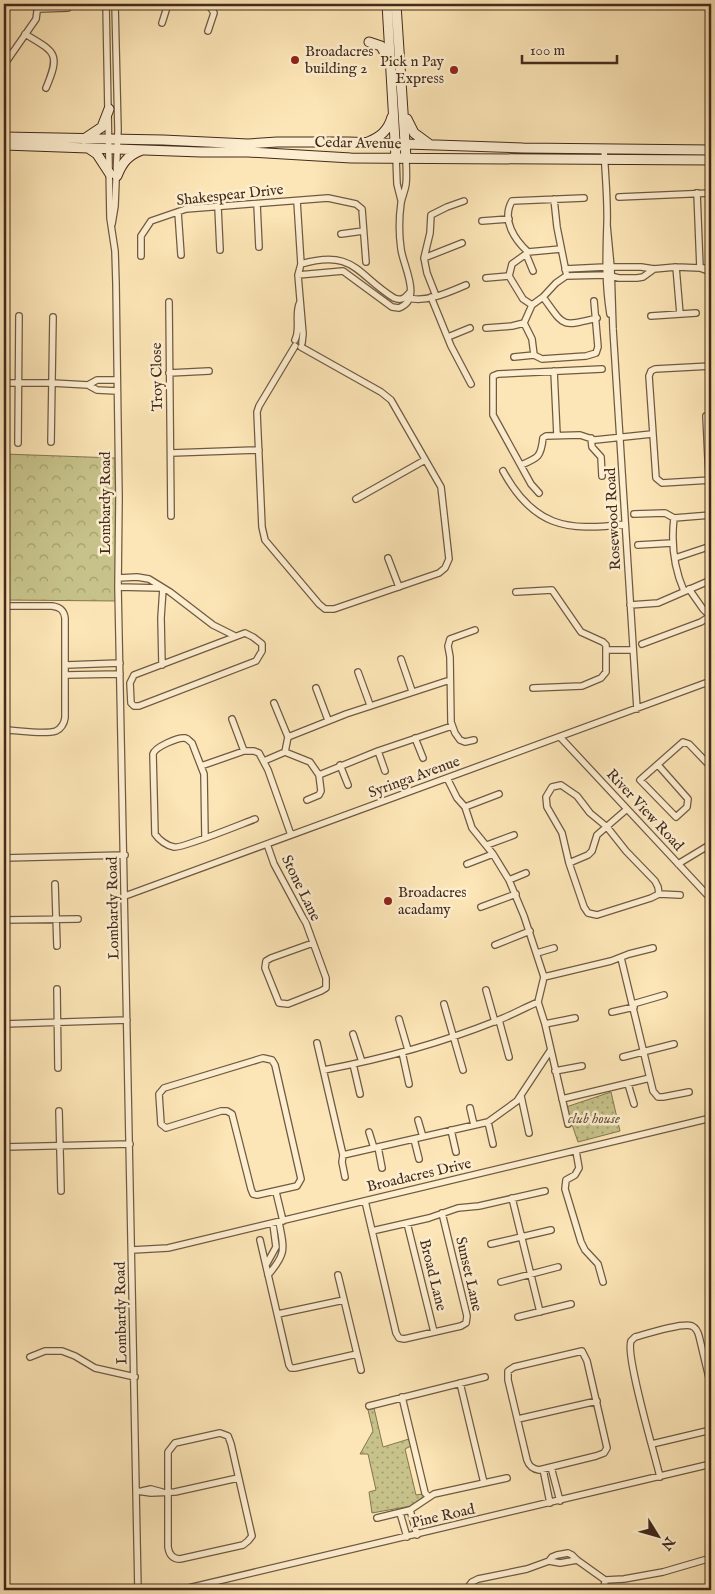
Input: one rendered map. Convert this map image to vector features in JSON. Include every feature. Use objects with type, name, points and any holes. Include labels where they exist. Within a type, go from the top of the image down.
[{"type":"main road","points":[[387,4],[396,158]]},
{"type":"main road","points":[[396,4],[406,158]]},
{"type":"main road","points":[[369,42],[383,49],[390,64]]},
{"type":"main road","points":[[109,109],[102,127],[85,143],[97,154],[113,175],[125,159],[134,153],[147,149]]},
{"type":"main road","points":[[365,143],[383,134],[394,113]]},
{"type":"main road","points":[[404,115],[414,133],[430,145]]},
{"type":"main road","name":"Cedar Avenue","points":[[4,137],[43,137],[85,143]]},
{"type":"main road","name":"Cedar Avenue","points":[[4,145],[85,143],[248,144],[277,142],[711,150]]},
{"type":"main road","name":"Cedar Avenue","points":[[113,144],[147,149],[351,158],[711,160]]},
{"type":"street","points":[[106,4],[109,109],[113,144]]},
{"type":"street","points":[[113,144],[115,4]]},
{"type":"street","points":[[162,23],[168,4]]},
{"type":"street","points":[[205,4],[214,12],[208,31]]},
{"type":"street","points":[[4,65],[37,18],[38,6],[68,8]]},
{"type":"street","points":[[25,34],[53,54],[55,64],[46,88]]},
{"type":"street","name":"Lombardy Road","points":[[113,144],[115,206],[112,226],[116,283],[118,380],[118,587],[135,1377],[140,1491],[138,1590]]},
{"type":"street","name":"Rosewood Road","points":[[604,148],[608,267],[637,709]]},
{"type":"street","points":[[298,275],[340,271],[347,273],[392,307],[402,307],[408,298],[410,283],[401,249],[401,202],[398,190],[396,158]]},
{"type":"street","points":[[401,202],[406,184],[406,158]]},
{"type":"street","points":[[697,193],[700,268]]},
{"type":"street","points":[[619,197],[711,193]]},
{"type":"street","name":"Shakespear Drive","points":[[141,256],[143,232],[151,220],[190,209],[329,198],[356,204],[362,209],[363,231]]},
{"type":"street","points":[[533,271],[527,253],[516,241],[511,230],[509,219],[510,203],[514,200],[584,198]]},
{"type":"street","points":[[554,199],[566,276]]},
{"type":"street","name":"Shakespear Drive","points":[[297,201],[301,264],[298,275],[303,334],[298,344]]},
{"type":"street","points":[[464,201],[431,215],[430,233],[424,258],[434,297],[448,338],[471,384]]},
{"type":"street","points":[[257,204],[259,247]]},
{"type":"street","points":[[218,207],[220,250]]},
{"type":"street","points":[[178,212],[181,254]]},
{"type":"street","points":[[482,220],[509,219]]},
{"type":"street","name":"Rosewood Road","points":[[607,225],[611,258],[608,267]]},
{"type":"street","points":[[341,234],[363,231],[366,262]]},
{"type":"street","points":[[424,258],[462,243]]},
{"type":"street","points":[[532,304],[523,299],[509,276],[512,264],[527,253],[561,249]]},
{"type":"street","points":[[611,258],[614,265],[620,268]]},
{"type":"street","points":[[301,264],[339,260],[348,262],[392,297],[399,300],[408,298],[417,300],[434,297],[466,285]]},
{"type":"street","points":[[565,269],[641,266],[654,269],[676,267],[711,270]]},
{"type":"street","points":[[676,267],[680,314]]},
{"type":"street","points":[[534,355],[532,339],[524,323],[532,304],[543,297],[556,283],[566,276],[640,277],[654,269]]},
{"type":"street","points":[[356,279],[362,272]]},
{"type":"street","points":[[486,278],[509,276]]},
{"type":"street","points":[[593,276],[602,283],[607,293]]},
{"type":"street","name":"Rosewood Road","points":[[609,276],[607,293],[613,329]]},
{"type":"street","points":[[543,297],[565,324],[597,318]]},
{"type":"street","points":[[514,357],[534,355],[542,358],[595,354],[598,347],[597,318],[594,301]]},
{"type":"street","name":"Troy Close","points":[[169,302],[171,516]]},
{"type":"street","points":[[651,316],[696,314]]},
{"type":"street","points":[[18,443],[19,316]]},
{"type":"street","points":[[51,442],[53,317]]},
{"type":"street","points":[[486,328],[524,323]]},
{"type":"street","points":[[448,338],[470,328]]},
{"type":"street","points":[[298,344],[390,398],[442,492],[448,562],[445,568],[439,573],[399,587],[334,609],[325,609],[264,537],[259,450],[258,409],[298,344]]},
{"type":"street","points":[[706,416],[710,480],[659,482],[656,475],[652,434],[650,372],[655,369],[711,366]]},
{"type":"street","points":[[539,493],[531,484],[493,415],[493,376],[498,374],[602,369]]},
{"type":"street","points":[[169,373],[209,371]]},
{"type":"street","points":[[554,371],[557,435]]},
{"type":"street","points":[[88,385],[97,380],[118,380]]},
{"type":"street","points":[[4,383],[88,385],[97,390],[117,390]]},
{"type":"street","points":[[521,466],[539,455],[544,436],[580,434],[595,440],[652,434]]},
{"type":"street","points":[[590,438],[592,447],[601,457],[602,476]]},
{"type":"street","points":[[170,453],[259,450]]},
{"type":"street","points":[[356,498],[425,460]]},
{"type":"street","points":[[503,471],[522,501],[547,519],[575,527],[625,524]]},
{"type":"street","points":[[634,514],[665,513],[674,518],[711,516]]},
{"type":"street","points":[[642,644],[711,617],[686,590],[677,572],[672,543],[674,518]]},
{"type":"street","points":[[638,544],[672,543]]},
{"type":"street","points":[[675,558],[711,546]]},
{"type":"street","points":[[388,558],[399,587]]},
{"type":"street","points":[[118,578],[145,578],[163,588],[213,625],[235,636]]},
{"type":"street","points":[[630,605],[655,604],[711,580]]},
{"type":"street","points":[[118,587],[163,588]]},
{"type":"street","points":[[162,665],[161,618],[163,588]]},
{"type":"street","points":[[516,592],[552,590],[581,632],[603,642],[607,650],[606,672],[601,678],[582,686],[533,688]]},
{"type":"street","points":[[4,606],[52,606],[61,609],[65,618],[66,665],[64,724],[52,732],[4,730]]},
{"type":"street","points":[[474,740],[462,741],[452,726],[448,642],[453,638],[475,630]]},
{"type":"street","points":[[242,634],[249,634],[262,644],[262,651],[256,661],[139,706],[133,705],[130,683],[132,677],[162,665],[242,634]]},
{"type":"street","points":[[607,650],[633,650]]},
{"type":"street","points":[[401,659],[412,691]]},
{"type":"street","points":[[66,665],[120,663]]},
{"type":"street","points":[[358,672],[370,705]]},
{"type":"street","points":[[66,675],[120,674]]},
{"type":"street","points":[[288,737],[370,705],[450,680]]},
{"type":"street","name":"Syringa Avenue","points":[[125,896],[560,738],[711,681]]},
{"type":"street","points":[[316,688],[328,720]]},
{"type":"street","points":[[274,703],[288,737],[285,752]]},
{"type":"street","points":[[232,719],[244,751]]},
{"type":"street","points":[[319,775],[378,751],[452,726]]},
{"type":"street","points":[[205,837],[205,784],[201,766],[192,743],[182,738],[154,749],[155,829],[157,837],[173,847],[178,847],[255,819]]},
{"type":"street","points":[[415,738],[423,758]]},
{"type":"street","name":"River View Road","points":[[560,738],[711,899]]},
{"type":"street","points":[[658,765],[688,799],[687,807],[676,817],[640,780],[679,744],[685,742],[694,748],[711,767]]},
{"type":"street","points":[[201,766],[244,751],[257,752],[264,761],[291,836]]},
{"type":"street","points":[[378,751],[385,771]]},
{"type":"street","points":[[264,761],[285,752],[310,762],[319,775],[321,784],[320,793],[307,800]]},
{"type":"street","points":[[340,765],[348,785]]},
{"type":"street","points":[[447,778],[457,798],[465,807],[472,828],[487,845],[509,880],[530,932],[544,977],[538,1002],[545,1024],[568,1124]]},
{"type":"street","points":[[659,894],[657,884],[607,826],[590,813],[571,791],[561,786],[552,787],[547,794],[547,803],[562,833],[569,863],[586,911],[591,915],[597,915],[659,894],[680,895]]},
{"type":"street","points":[[465,807],[499,794]]},
{"type":"street","points":[[569,863],[586,857],[590,853],[596,835],[627,810]]},
{"type":"street","points":[[487,845],[514,835]]},
{"type":"street","name":"Stone Lane","points":[[267,844],[274,864],[303,918],[313,943],[326,978],[326,988],[288,1004],[279,1003],[265,968],[266,962],[271,958],[313,943]]},
{"type":"street","points":[[678,864],[711,844]]},
{"type":"street","points":[[467,864],[493,854]]},
{"type":"street","points":[[4,858],[125,856]]},
{"type":"street","points":[[509,880],[526,873]]},
{"type":"street","points":[[55,884],[57,946]]},
{"type":"street","points":[[481,907],[516,894]]},
{"type":"street","points":[[4,920],[78,919]]},
{"type":"street","points":[[495,945],[530,932]]},
{"type":"street","points":[[537,954],[554,948]]},
{"type":"street","points":[[544,977],[653,948]]},
{"type":"street","points":[[621,958],[653,1091],[658,1097],[662,1098],[688,1092]]},
{"type":"street","points":[[57,989],[58,1068]]},
{"type":"street","points":[[486,990],[508,1057]]},
{"type":"street","points":[[612,1012],[664,995]]},
{"type":"street","points":[[324,1070],[362,1062],[454,1037],[497,1021],[538,1002]]},
{"type":"street","points":[[444,1004],[463,1070]]},
{"type":"street","points":[[545,1024],[575,1018]]},
{"type":"street","points":[[399,1019],[409,1084]]},
{"type":"street","points":[[4,1024],[127,1020]]},
{"type":"street","points":[[353,1034],[362,1062]]},
{"type":"street","points":[[316,1043],[343,1155],[342,1162],[345,1177]]},
{"type":"street","points":[[623,1056],[674,1044]]},
{"type":"street","points":[[343,1155],[488,1122],[513,1105],[521,1096],[550,1051]]},
{"type":"street","points":[[263,1058],[272,1060],[276,1068],[301,1175],[297,1186],[276,1192],[257,1195],[252,1192],[232,1114],[221,1111],[166,1128],[162,1126],[161,1122],[160,1092],[164,1088],[263,1058]]},
{"type":"street","points":[[353,1064],[360,1094]]},
{"type":"street","points":[[555,1071],[582,1066]]},
{"type":"street","points":[[562,1099],[650,1078]]},
{"type":"street","points":[[628,1084],[634,1104]]},
{"type":"street","points":[[521,1096],[530,1133]]},
{"type":"street","points":[[470,1108],[474,1125]]},
{"type":"street","points":[[60,1111],[61,1191]]},
{"type":"street","name":"Broadacres Drive","points":[[132,1250],[168,1248],[711,1118]]},
{"type":"street","points":[[418,1120],[423,1137]]},
{"type":"street","points":[[488,1122],[494,1144]]},
{"type":"street","points":[[451,1130],[456,1152]]},
{"type":"street","points":[[369,1132],[382,1168]]},
{"type":"street","points":[[414,1139],[419,1159]]},
{"type":"street","points":[[4,1147],[130,1144]]},
{"type":"street","points":[[576,1151],[579,1168],[575,1176],[566,1180],[565,1188],[581,1242],[585,1250],[598,1264],[603,1282]]},
{"type":"street","points":[[372,1231],[429,1218],[463,1207],[479,1206],[545,1191]]},
{"type":"street","points":[[266,1265],[276,1247],[278,1222],[276,1192]]},
{"type":"street","points":[[512,1198],[540,1312]]},
{"type":"street","name":"Sunset Lane","points":[[365,1201],[398,1336],[404,1339],[461,1326],[467,1320],[442,1214]]},
{"type":"street","points":[[268,1274],[279,1261],[284,1248],[278,1222]]},
{"type":"street","name":"Broad Lane","points":[[407,1223],[434,1332]]},
{"type":"street","points":[[491,1244],[552,1230]]},
{"type":"street","points":[[260,1240],[291,1368],[357,1354]]},
{"type":"street","points":[[501,1282],[558,1267]]},
{"type":"street","points":[[338,1276],[361,1370]]},
{"type":"street","points":[[278,1314],[344,1300]]},
{"type":"street","points":[[518,1316],[571,1304]]},
{"type":"street","points":[[660,1477],[629,1353],[630,1341],[641,1336],[682,1326],[691,1326],[698,1333],[711,1386]]},
{"type":"street","points":[[30,1357],[45,1352],[62,1351],[75,1356],[95,1368],[135,1377]]},
{"type":"street","points":[[582,1351],[586,1358],[607,1445],[606,1450],[596,1456],[535,1470],[528,1463],[518,1419],[508,1380],[507,1373],[509,1370],[514,1367],[582,1351]]},
{"type":"street","points":[[369,1406],[485,1377]]},
{"type":"street","points":[[460,1383],[484,1483]]},
{"type":"street","points":[[402,1397],[425,1493],[429,1497]]},
{"type":"street","points":[[518,1419],[596,1401]]},
{"type":"street","points":[[652,1444],[711,1430]]},
{"type":"street","points":[[223,1434],[229,1439],[238,1478],[252,1531],[250,1539],[243,1545],[180,1559],[170,1555],[166,1493],[169,1448],[175,1443],[223,1434]]},
{"type":"street","name":"Pine Road","points":[[180,1590],[711,1464]]},
{"type":"street","points":[[551,1467],[560,1501]]},
{"type":"street","points":[[543,1469],[550,1503]]},
{"type":"street","points":[[140,1491],[151,1494],[180,1492],[238,1478]]},
{"type":"street","points":[[377,1518],[410,1510],[434,1494],[507,1478]]},
{"type":"street","points":[[410,1510],[417,1535]]},
{"type":"street","points":[[400,1513],[407,1537]]},
{"type":"street","points":[[466,1590],[472,1582],[480,1578],[527,1569],[549,1561],[554,1556],[568,1553],[605,1580],[624,1579],[662,1572],[711,1558]]},
{"type":"street","points":[[549,1561],[560,1564],[576,1560]]},
{"type":"street","points":[[604,1590],[605,1580]]},
{"type":"green space","points":[[4,454],[115,458],[117,601],[4,600]]},
{"type":"green space","name":"club house","points":[[611,1092],[620,1131],[578,1142],[566,1107]]},
{"type":"green space","points":[[374,1408],[383,1447],[409,1439],[411,1446],[405,1449],[416,1495],[423,1494],[423,1497],[411,1506],[372,1513],[369,1492],[376,1490],[368,1454],[360,1454],[373,1431],[368,1410]]},
{"type":"place","name":"Broadacres building 2","points":[[295,60]]},
{"type":"place","name":"Pick n Pay Express","points":[[454,70]]},
{"type":"place","name":"Broadacres acadamy","points":[[388,901]]}]
